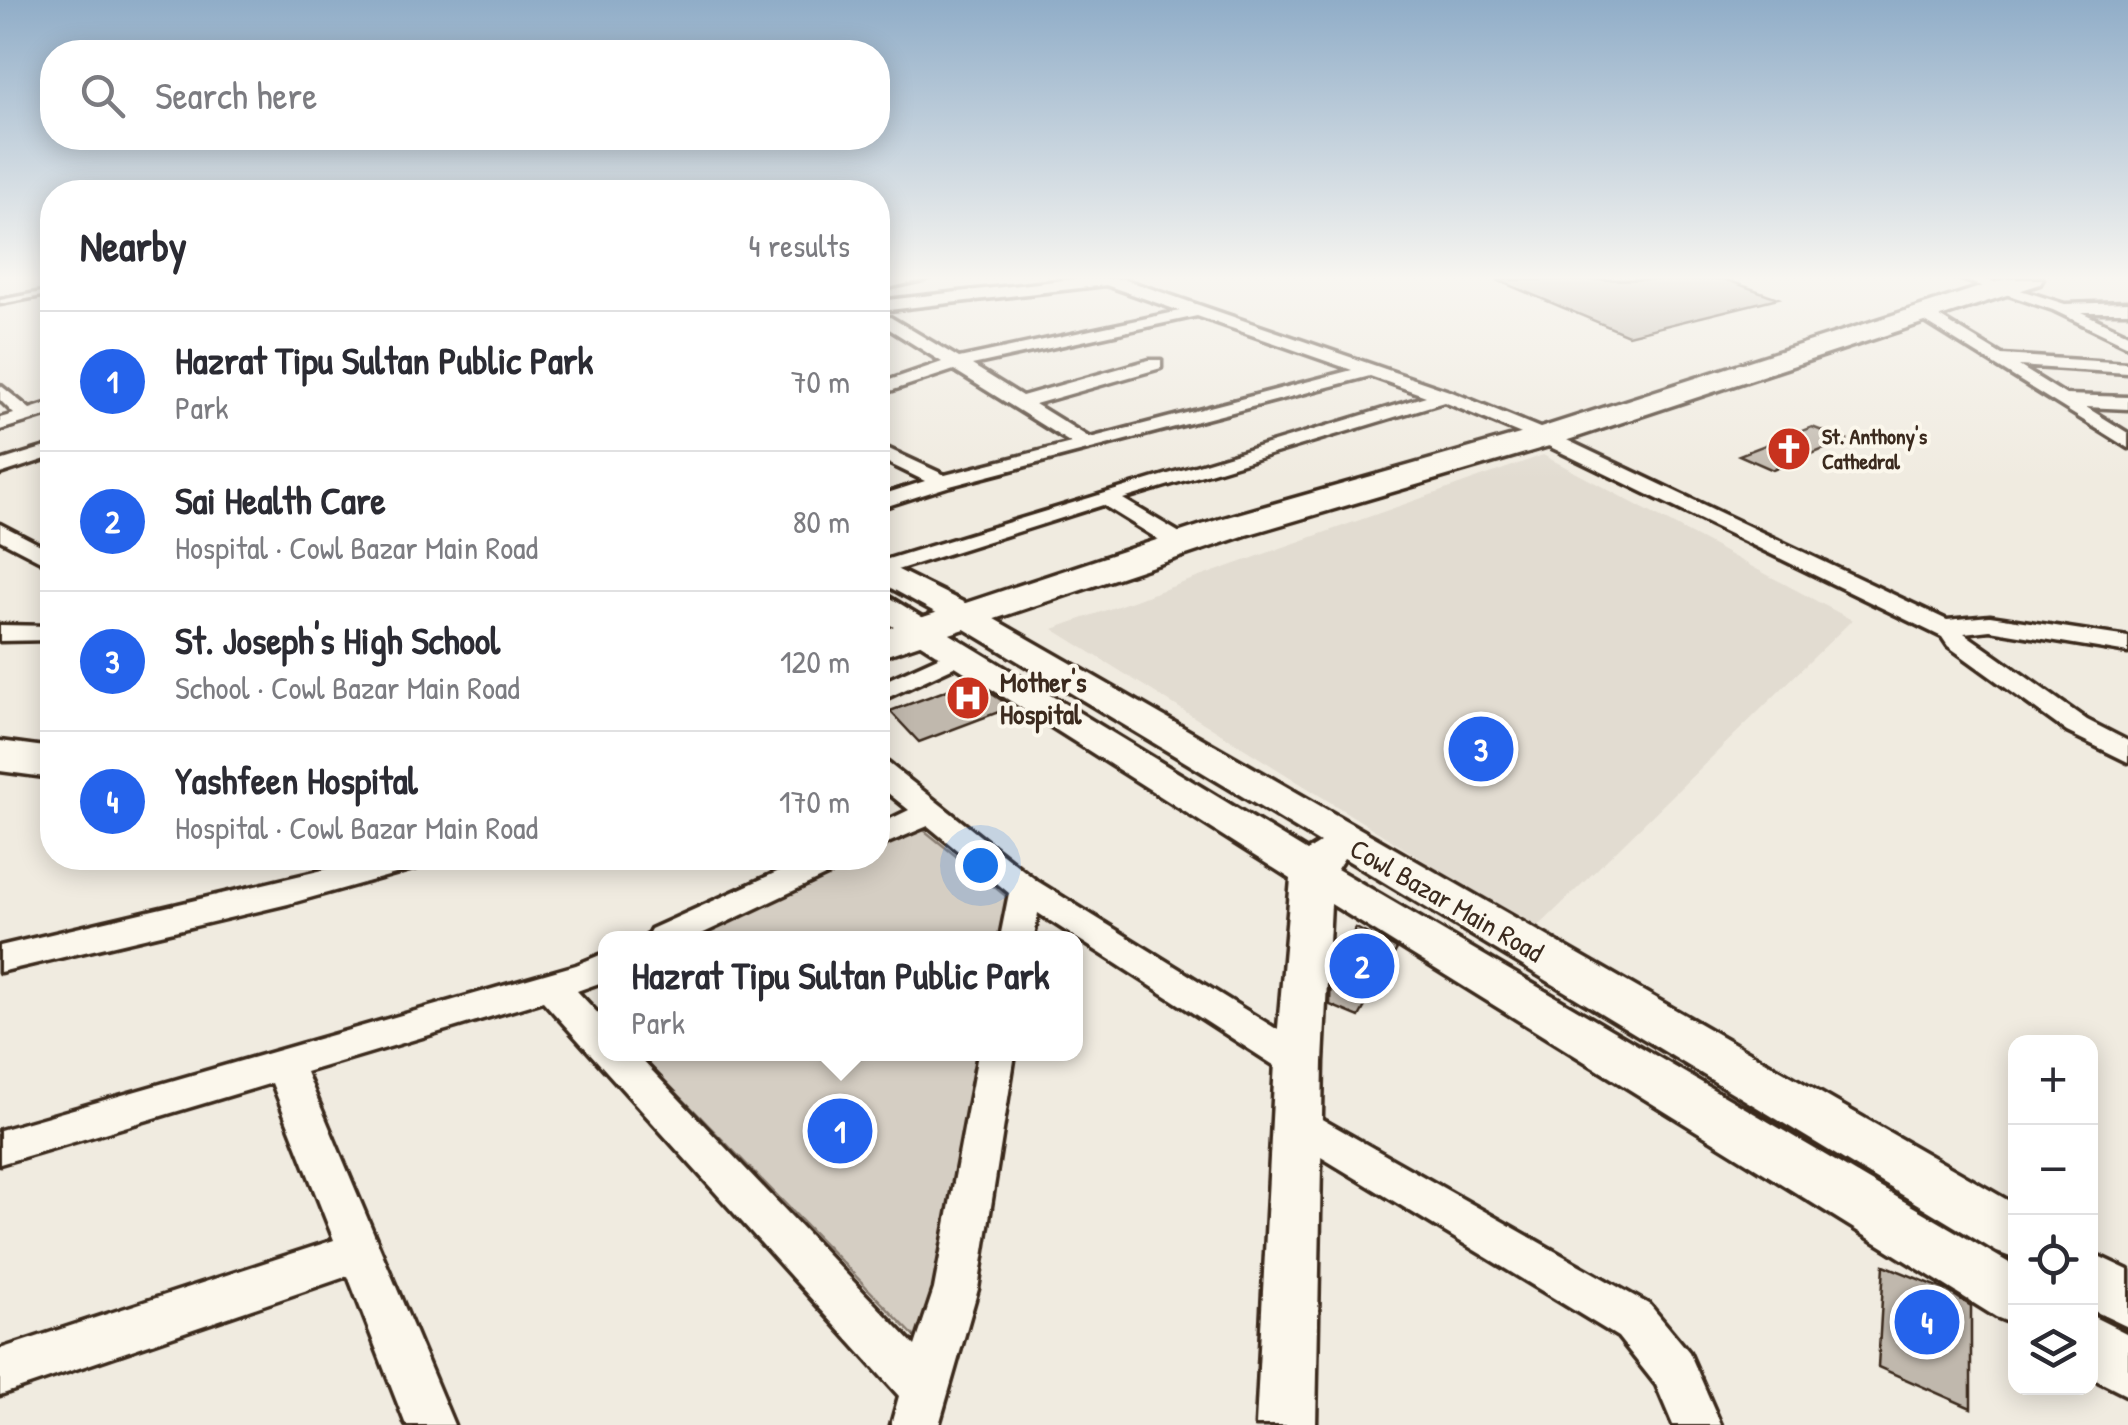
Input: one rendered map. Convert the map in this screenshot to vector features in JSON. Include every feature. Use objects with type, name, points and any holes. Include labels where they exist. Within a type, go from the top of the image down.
[{"type":"main road","points":[[962,635],[1182,544],[1545,437],[1828,346]]},
{"type":"main road","points":[[890,642],[921,631]]},
{"type":"street","points":[[930,346],[1088,445]]},
{"type":"street","points":[[890,386],[954,364],[1040,346]]},
{"type":"street","points":[[1298,346],[1445,396],[1545,437],[1951,632],[1957,641],[2076,726],[2128,753]]},
{"type":"street","points":[[1976,346],[2128,442]]},
{"type":"street","points":[[1998,359],[2128,368]]},
{"type":"street","points":[[1022,402],[1155,364]]},
{"type":"street","points":[[890,499],[1370,371]]},
{"type":"street","points":[[0,390],[27,416]]},
{"type":"street","points":[[890,565],[1445,396]]},
{"type":"street","points":[[2062,401],[2128,403]]},
{"type":"street","points":[[0,424],[40,412]]},
{"type":"street","points":[[0,468],[40,455]]},
{"type":"street","points":[[890,456],[943,482]]},
{"type":"street","points":[[1106,498],[1182,544]]},
{"type":"street","points":[[0,530],[40,552]]},
{"type":"street","points":[[0,555],[40,557]]},
{"type":"street","points":[[890,578],[962,635],[1326,854],[2008,1293]]},
{"type":"street","points":[[890,612],[921,631],[962,635]]},
{"type":"street","points":[[1951,632],[1954,626],[1969,622],[1990,623],[2128,645]]},
{"type":"street","points":[[0,633],[40,633]]},
{"type":"street","points":[[890,686],[962,635]]},
{"type":"street","points":[[890,780],[1026,889],[1299,1062]]},
{"type":"street","points":[[890,831],[929,813]]},
{"type":"street","points":[[1286,1425],[1299,1062],[1326,854]]},
{"type":"street","name":"Cowl Bazar Main Road","points":[[1326,854],[2008,1230]]},
{"type":"street","points":[[0,959],[369,870]]},
{"type":"street","points":[[678,931],[808,870]]},
{"type":"street","points":[[1018,931],[1026,889]]},
{"type":"street","points":[[0,1147],[598,969]]},
{"type":"street","points":[[550,986],[598,1037]]},
{"type":"street","points":[[618,1061],[920,1407]]},
{"type":"street","points":[[920,1407],[956,1289],[996,1061]]},
{"type":"street","points":[[284,1064],[430,1425]]},
{"type":"street","points":[[1297,1122],[1634,1321],[1657,1343],[1703,1421]]},
{"type":"street","points":[[0,1372],[360,1252]]},
{"type":"street","points":[[2098,1283],[2128,1300]]},
{"type":"street","points":[[2098,1349],[2128,1367]]},
{"type":"shaded area","points":[[1543,455],[1852,620],[1535,930],[1053,629]]},
{"type":"shaded area","points":[[920,827],[1007,897],[1000,931],[700,931],[830,870],[890,870],[890,841]]},
{"type":"shaded area","points":[[646,1061],[977,1061],[938,1273],[916,1338]]},
{"type":"building","points":[[1812,427],[1846,440],[1773,470],[1739,455]]},
{"type":"building","points":[[972,681],[1012,707],[919,742],[890,711]]},
{"type":"building","points":[[1356,928],[1397,949],[1359,1017],[1330,1005],[1331,969]]},
{"type":"building","points":[[1884,1265],[1946,1290],[1971,1306],[1971,1408],[1878,1367]]},
{"type":"place","name":"St. Anthony's Cathedral","points":[[1789,449]]},
{"type":"place","name":"Mother's Hospital","points":[[968,698]]},
{"type":"place","name":"St. Joseph's High School","points":[[1481,749]]},
{"type":"place","name":"Sai Health Care","points":[[1362,966]]},
{"type":"place","name":"Hazrat Tipu Sultan Public Park","points":[[840,1131]]},
{"type":"place","name":"Yashfeen Hospital","points":[[1927,1322]]}]
